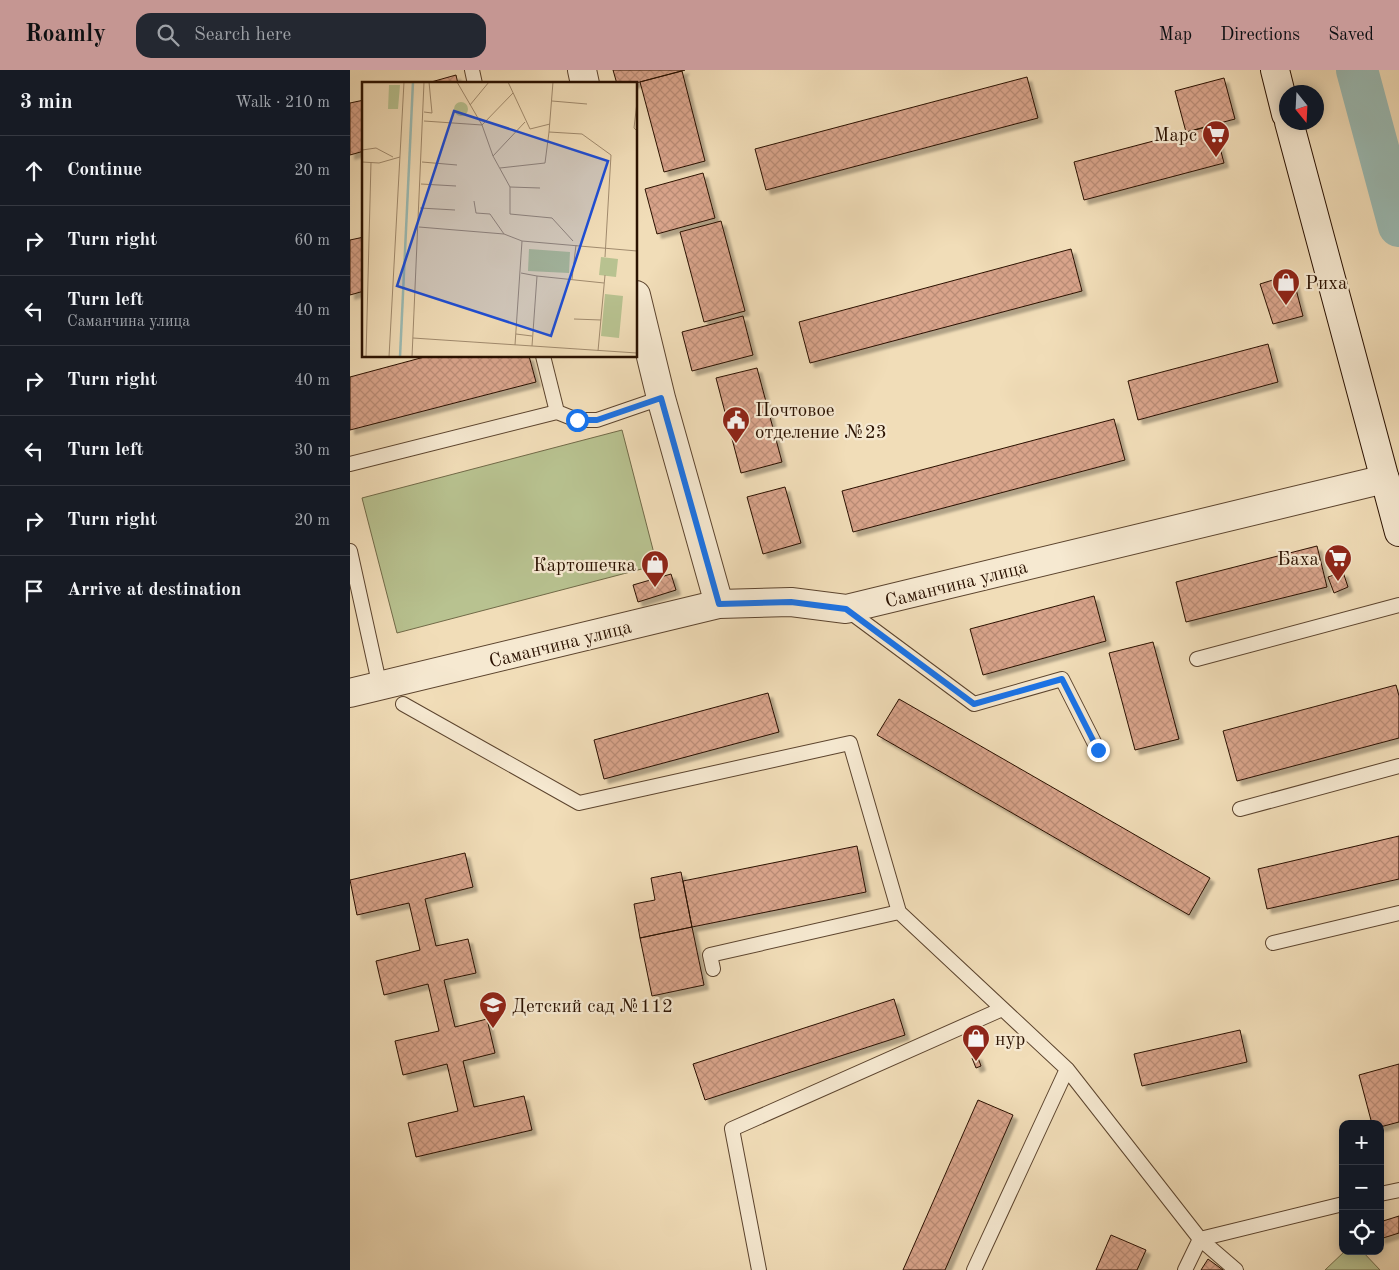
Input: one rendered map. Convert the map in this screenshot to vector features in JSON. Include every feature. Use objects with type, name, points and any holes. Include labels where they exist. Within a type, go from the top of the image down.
[{"type":"street","points":[[1275,70],[1279,86]]},
{"type":"street","points":[[1291,130],[1399,532]]},
{"type":"street","points":[[638,303],[661,398],[719,604]]},
{"type":"street","name":"Саманчина улица","points":[[350,693],[719,604],[791,602],[846,609],[1385,479]]},
{"type":"lane","points":[[544,358],[557,412]]},
{"type":"lane","points":[[350,464],[557,412],[577,420],[597,420],[661,398]]},
{"type":"lane","points":[[350,551],[380,687]]},
{"type":"lane","points":[[1197,659],[1399,605]]},
{"type":"lane","points":[[846,609],[974,704],[1062,679],[1098,750]]},
{"type":"lane","points":[[403,704],[579,803],[850,743],[899,912],[1000,1010],[1067,1069],[1200,1239],[1236,1270]]},
{"type":"lane","points":[[1240,809],[1399,766]]},
{"type":"lane","points":[[712,969],[710,955],[899,912]]},
{"type":"lane","points":[[1273,943],[1399,913]]},
{"type":"lane","points":[[758,1270],[732,1129],[1000,1010]]},
{"type":"lane","points":[[974,1270],[1067,1069]]},
{"type":"lane","points":[[1384,1193],[1399,1190]]},
{"type":"lane","points":[[1200,1239],[1339,1205]]},
{"type":"lane","points":[[1185,1270],[1200,1239]]},
{"type":"green space","points":[[622,430],[657,565],[397,633],[362,498]]},
{"type":"green space","points":[[1341,1255],[1366,1255],[1380,1270],[1325,1270]]},
{"type":"building","points":[[613,70],[685,70],[638,82],[616,82]]},
{"type":"building","points":[[682,71],[705,161],[664,172],[640,82]]},
{"type":"building","points":[[456,75],[458,82],[431,82]]},
{"type":"building","points":[[1027,77],[1038,118],[766,190],[755,149]]},
{"type":"building","points":[[1224,78],[1235,119],[1186,132],[1175,91]]},
{"type":"building","points":[[362,100],[362,152],[350,155],[350,103]]},
{"type":"building","points":[[1214,125],[1224,163],[1084,200],[1074,162]]},
{"type":"building","points":[[703,173],[715,218],[657,234],[645,189]]},
{"type":"building","points":[[721,221],[745,311],[704,322],[680,232]]},
{"type":"building","points":[[362,237],[362,292],[350,295],[350,240]]},
{"type":"building","points":[[1071,249],[1082,291],[810,363],[799,322]]},
{"type":"building","points":[[1292,274],[1303,316],[1273,324],[1260,284]]},
{"type":"building","points":[[743,316],[753,355],[692,371],[682,332]]},
{"type":"building","points":[[1268,344],[1278,382],[1138,420],[1128,381]]},
{"type":"building","points":[[421,358],[530,358],[536,382],[350,430],[350,377]]},
{"type":"building","points":[[757,368],[782,462],[741,473],[716,378]]},
{"type":"building","points":[[1114,419],[1125,460],[853,532],[842,491]]},
{"type":"building","points":[[785,487],[801,543],[763,554],[747,497]]},
{"type":"building","points":[[1317,546],[1327,587],[1186,622],[1176,582]]},
{"type":"building","name":"Баха","points":[[1343,572],[1348,587],[1334,593],[1328,577]]},
{"type":"building","name":"Картошечка","points":[[671,574],[676,590],[638,602],[633,585]]},
{"type":"building","points":[[1094,596],[1106,641],[983,675],[970,629]]},
{"type":"building","points":[[1153,642],[1179,739],[1135,750],[1109,653]]},
{"type":"building","points":[[1396,685],[1399,696],[1399,738],[1237,781],[1223,731]]},
{"type":"building","points":[[768,693],[779,732],[604,779],[594,740]]},
{"type":"building","points":[[899,699],[1210,878],[1189,915],[877,735]]},
{"type":"building","points":[[1399,836],[1399,879],[1267,909],[1258,869]]},
{"type":"building","points":[[857,846],[866,892],[692,927],[683,881]]},
{"type":"building","points":[[465,853],[473,887],[425,899],[436,946],[468,939],[476,973],[444,980],[455,1027],[487,1019],[495,1053],[463,1061],[474,1107],[524,1096],[532,1130],[416,1157],[408,1123],[458,1111],[447,1064],[403,1075],[395,1041],[439,1031],[428,984],[384,995],[376,961],[420,950],[409,903],[357,915],[350,880]]},
{"type":"building","points":[[681,872],[692,927],[640,938],[634,904],[655,900],[651,878]]},
{"type":"building","points":[[692,927],[704,985],[652,996],[640,938]]},
{"type":"building","points":[[894,999],[905,1035],[705,1100],[693,1064]]},
{"type":"building","points":[[1240,1030],[1247,1062],[1142,1086],[1134,1054]]},
{"type":"building","name":"нур","points":[[977,1055],[981,1066],[976,1068],[972,1058]]},
{"type":"building","points":[[1399,1064],[1399,1122],[1384,1126],[1384,1120],[1371,1120],[1359,1075]]},
{"type":"building","points":[[978,1100],[1013,1115],[945,1270],[903,1270]]},
{"type":"building","points":[[1399,1216],[1399,1233],[1384,1238],[1384,1221]]},
{"type":"building","points":[[1111,1235],[1146,1250],[1137,1270],[1096,1270]]},
{"type":"building","points":[[1208,1259],[1223,1270],[1201,1270]]},
{"type":"waterway","points":[[1357,70],[1399,226]]},
{"type":"place","name":"Марс","points":[[1216,158]]},
{"type":"place","name":"Риха","points":[[1286,306]]},
{"type":"place","name":"Почтовое отделение №23","points":[[736,444]]},
{"type":"place","name":"Баха","points":[[1338,582]]},
{"type":"place","name":"Картошечка","points":[[655,588]]},
{"type":"place","name":"Детский сад №112","points":[[493,1029]]},
{"type":"place","name":"нур","points":[[976,1062]]},
{"type":"route","points":[[577,420],[597,420],[661,398],[719,604],[791,602],[846,609],[974,704],[1062,679],[1098,750]]}]
